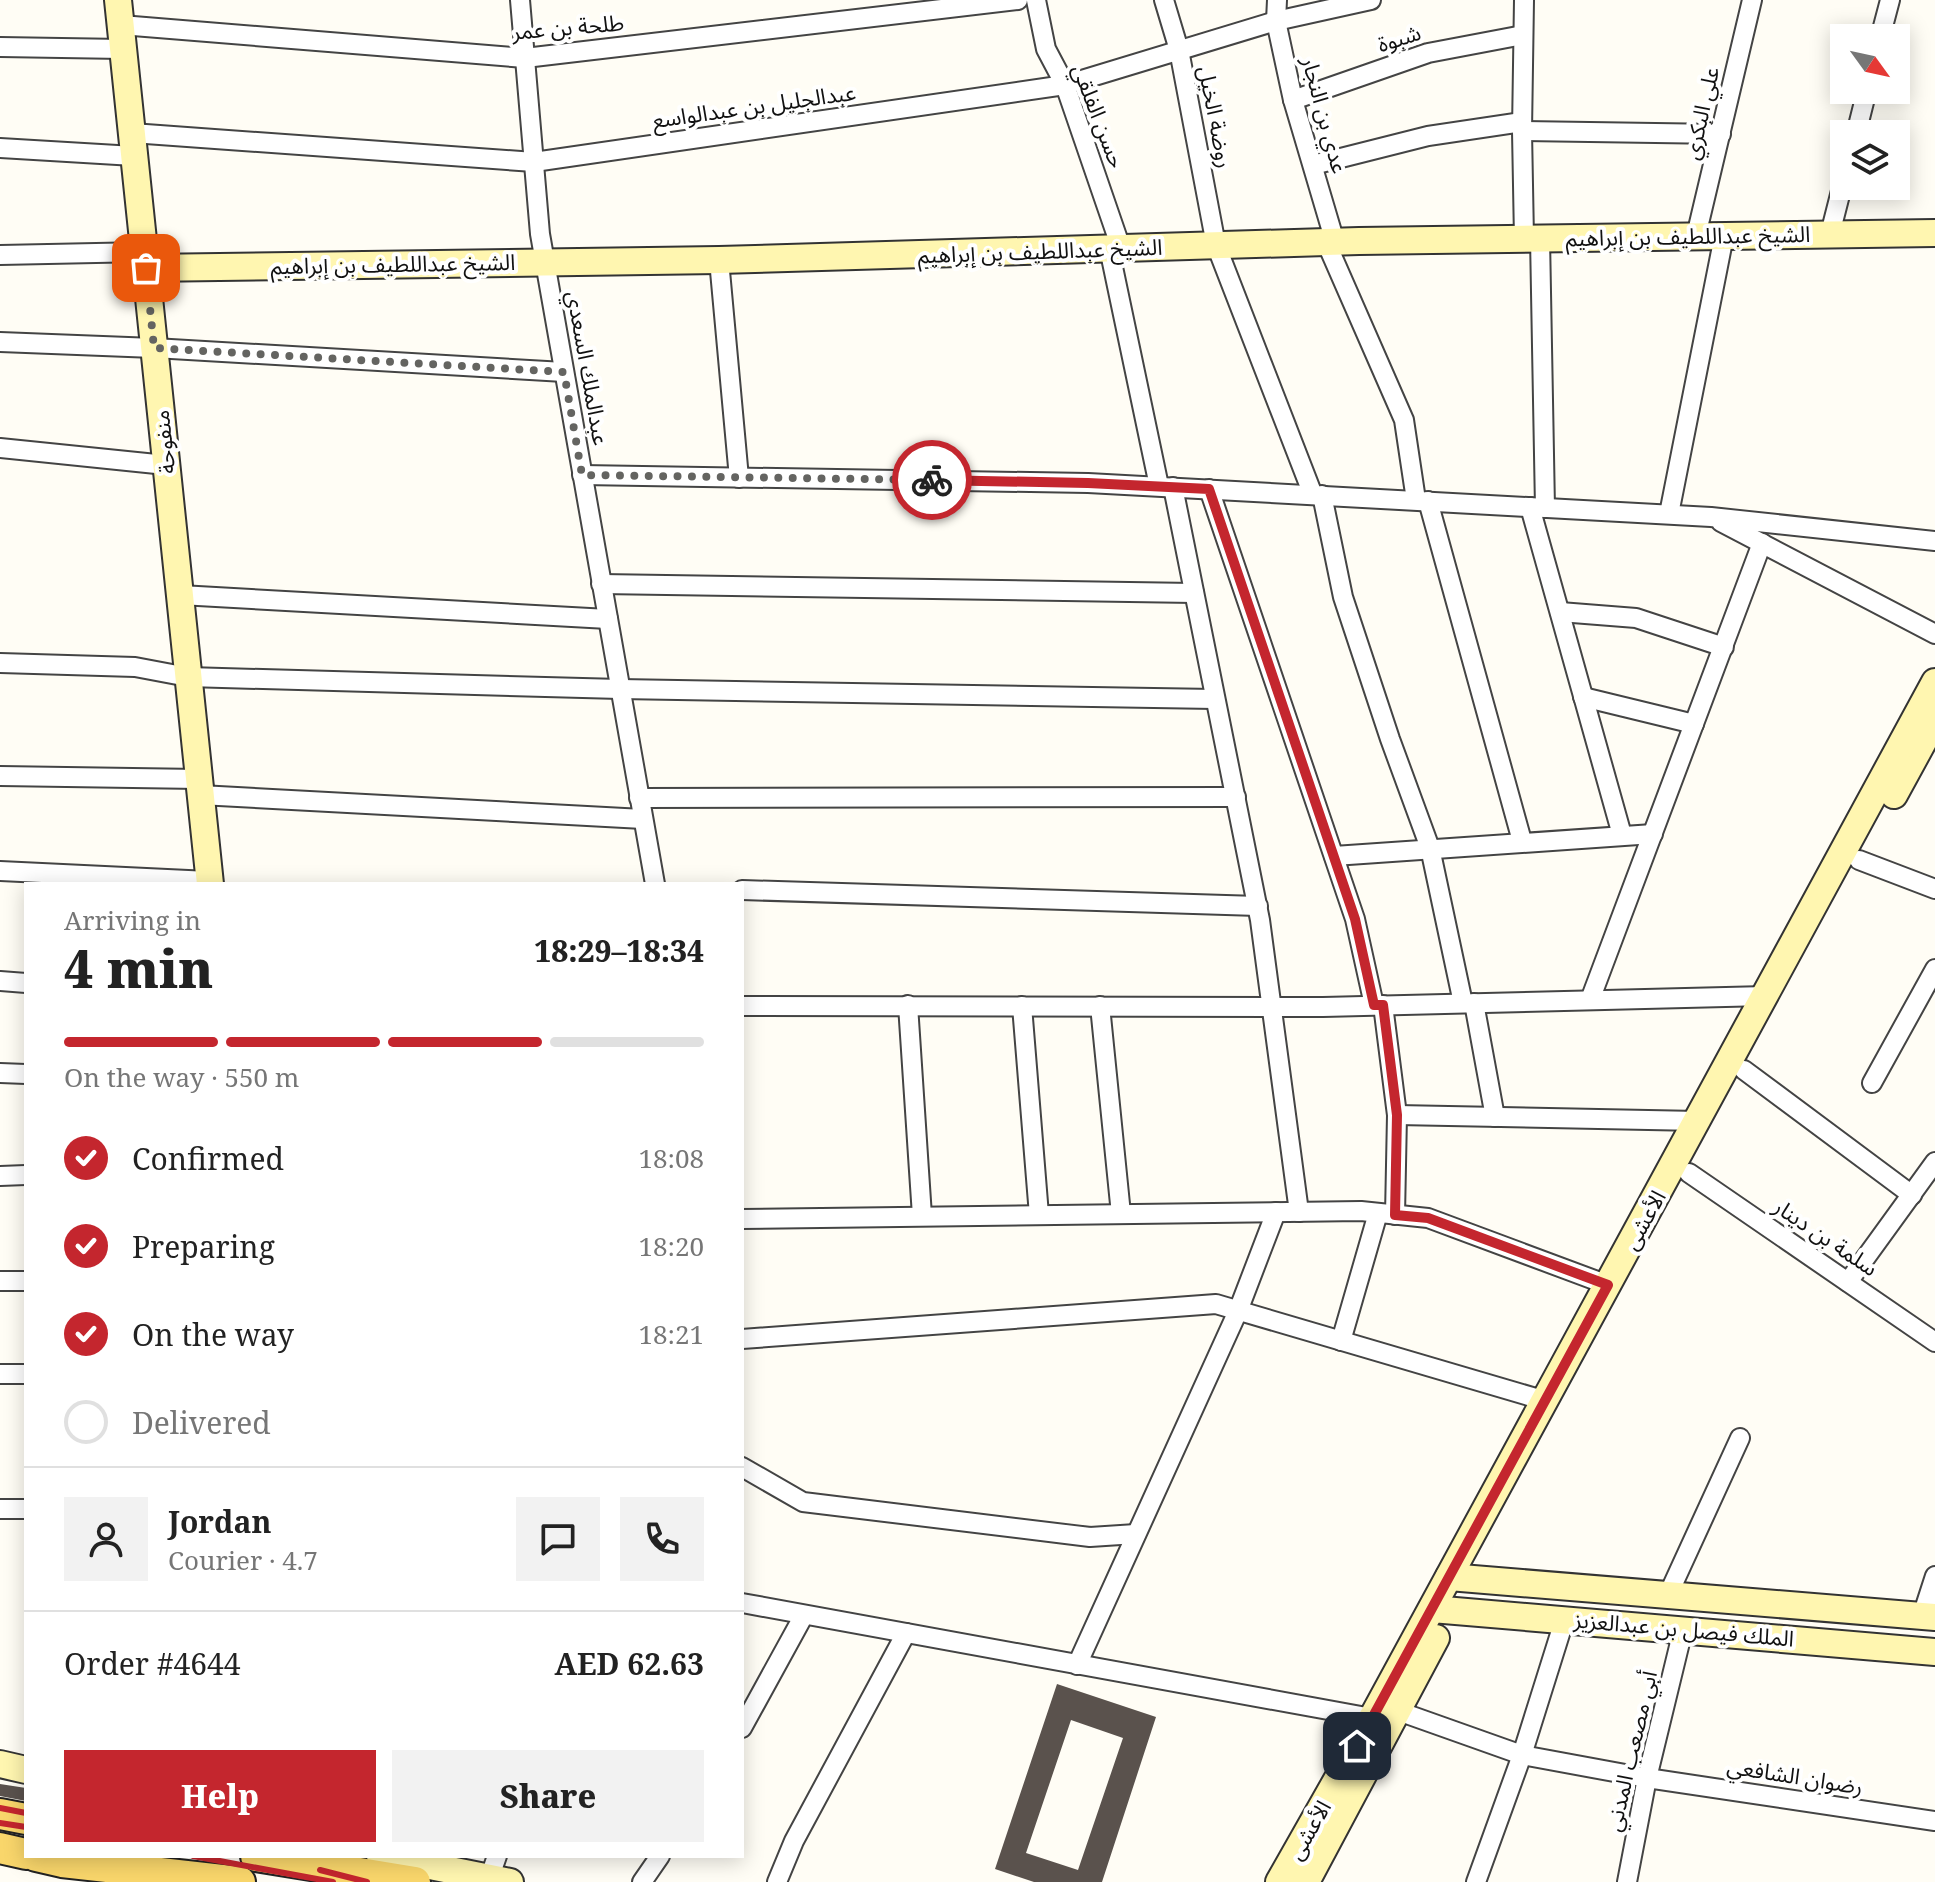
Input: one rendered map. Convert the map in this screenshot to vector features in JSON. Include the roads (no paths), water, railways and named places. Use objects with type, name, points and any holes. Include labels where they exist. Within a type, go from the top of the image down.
[{"type":"main road","points":[[0,1814],[24,1819]]},
{"type":"main road","points":[[0,1848],[24,1854]]},
{"type":"main road","points":[[45,1858],[240,1882]]},
{"type":"main road","points":[[292,1858],[400,1864]]},
{"type":"street","name":"عبدالملك السعدي","points":[[520,0],[544,261],[655,882]]},
{"type":"street","name":"طلحة بن عمر","points":[[0,47],[120,25],[525,58],[1018,0]]},
{"type":"street","name":"حسن الفلقي","points":[[1036,0],[1046,49],[1065,85],[1115,248],[1166,487],[1194,593],[1258,906],[1299,1212]]},
{"type":"street","name":"روضة الخيل","points":[[1164,0],[1179,50],[1216,245],[1318,495],[1343,597],[1430,848],[1495,1117]]},
{"type":"street","name":"عدي بن النجار","points":[[1277,0],[1276,21],[1293,100],[1313,165],[1330,242],[1404,420],[1422,501],[1522,841]]},
{"type":"street","name":"عبدالجليل بن عبدالواسع","points":[[0,148],[133,144],[534,162],[1065,85],[1276,21],[1371,0]]},
{"type":"street","points":[[1524,0],[1522,127],[1532,239],[1537,507],[1560,612],[1622,835]]},
{"type":"street","name":"علي البكري","points":[[1696,236],[1752,0]]},
{"type":"street","points":[[1884,24],[1890,0]]},
{"type":"street","name":"منفوحة","points":[[120,25],[210,882]]},
{"type":"street","name":"شبوة","points":[[1293,100],[1428,53],[1523,35]]},
{"type":"street","points":[[1313,165],[1428,136],[1522,127],[1721,134]]},
{"type":"street","points":[[1830,234],[1839,200]]},
{"type":"street","name":"الشيخ عبداللطيف بن إبراهيم","points":[[145,260],[719,260],[1330,242],[1935,233]]},
{"type":"street","points":[[1669,514],[1724,236]]},
{"type":"street","points":[[0,255],[145,260]]},
{"type":"street","points":[[719,260],[739,478]]},
{"type":"street","points":[[0,342],[564,372]]},
{"type":"street","points":[[0,448],[166,465]]},
{"type":"street","points":[[582,475],[1088,483],[1669,514],[1935,541]]},
{"type":"street","points":[[1209,489],[1355,919],[1378,1005],[1397,1115],[1387,1214],[1341,1341]]},
{"type":"street","points":[[1711,517],[1935,634]]},
{"type":"street","points":[[1590,1000],[1762,543]]},
{"type":"street","points":[[601,584],[1194,593]]},
{"type":"street","points":[[180,595],[608,619]]},
{"type":"street","points":[[1560,612],[1636,618],[1724,647]]},
{"type":"street","points":[[0,663],[135,667],[188,677],[620,689],[1215,699]]},
{"type":"street","name":"الأعشى","points":[[1459,1578],[1546,1401],[1935,682]]},
{"type":"street","points":[[1583,697],[1694,724]]},
{"type":"street","name":"الأعشى","points":[[1306,1882],[1385,1715],[1459,1578],[1689,1173],[1935,720]]},
{"type":"street","points":[[0,776],[643,819]]},
{"type":"street","points":[[639,798],[1236,797]]},
{"type":"street","points":[[1334,856],[1653,834]]},
{"type":"street","points":[[1859,860],[1935,889]]},
{"type":"street","points":[[0,871],[192,882]]},
{"type":"street","points":[[744,890],[1258,906]]},
{"type":"street","points":[[1872,1083],[1935,969]]},
{"type":"street","points":[[0,981],[24,983]]},
{"type":"street","points":[[744,1006],[1378,1005],[1766,996]]},
{"type":"street","points":[[908,1005],[922,1216]]},
{"type":"street","points":[[1022,1006],[1039,1215]]},
{"type":"street","points":[[1100,1006],[1121,1214]]},
{"type":"street","points":[[1744,1070],[1912,1195]]},
{"type":"street","points":[[0,1073],[24,1074]]},
{"type":"street","points":[[1397,1115],[1698,1121]]},
{"type":"street","points":[[1848,1282],[1935,1162]]},
{"type":"street","name":"سلمة بن دينار","points":[[1689,1173],[1935,1342]]},
{"type":"street","points":[[0,1176],[24,1175]]},
{"type":"street","points":[[744,1219],[1276,1212],[1387,1214],[1428,1218],[1608,1285]]},
{"type":"street","points":[[1077,1665],[1238,1311],[1276,1212]]},
{"type":"street","points":[[0,1281],[24,1281]]},
{"type":"street","points":[[744,1339],[1216,1304],[1546,1401]]},
{"type":"street","points":[[0,1374],[24,1374]]},
{"type":"street","points":[[1668,1595],[1740,1438]]},
{"type":"street","points":[[744,1468],[803,1502],[1090,1537],[1136,1534]]},
{"type":"street","points":[[0,1509],[24,1509]]},
{"type":"street","points":[[1929,1617],[1935,1576]]},
{"type":"street","name":"الملك فيصل بن عبدالعزيز","points":[[1459,1578],[1929,1617]]},
{"type":"street","name":"رضوان الشافعي","points":[[744,1603],[1077,1665],[1385,1715],[1522,1755],[1647,1778],[1935,1821]]},
{"type":"street","name":"الملك فيصل بن عبدالعزيز","points":[[1442,1610],[1565,1618],[1935,1652]]},
{"type":"street","points":[[744,1724],[804,1615]]},
{"type":"street","points":[[1476,1882],[1522,1755],[1565,1618]]},
{"type":"street","name":"أبي مصعب المدني","points":[[1627,1882],[1647,1778],[1683,1630]]},
{"type":"street","points":[[777,1882],[794,1841],[906,1633]]},
{"type":"street","name":"الأعشى","points":[[1279,1882],[1385,1715]]},
{"type":"street","points":[[0,1764],[24,1770]]},
{"type":"street","points":[[642,1882],[659,1858]]},
{"type":"street","points":[[400,1864],[499,1872]]},
{"type":"railway","points":[[0,1808],[24,1813]]},
{"type":"railway","points":[[0,1823],[24,1827]]},
{"type":"railway","points":[[204,1858],[333,1882]]},
{"type":"railway","points":[[320,1870],[367,1882]]}]
